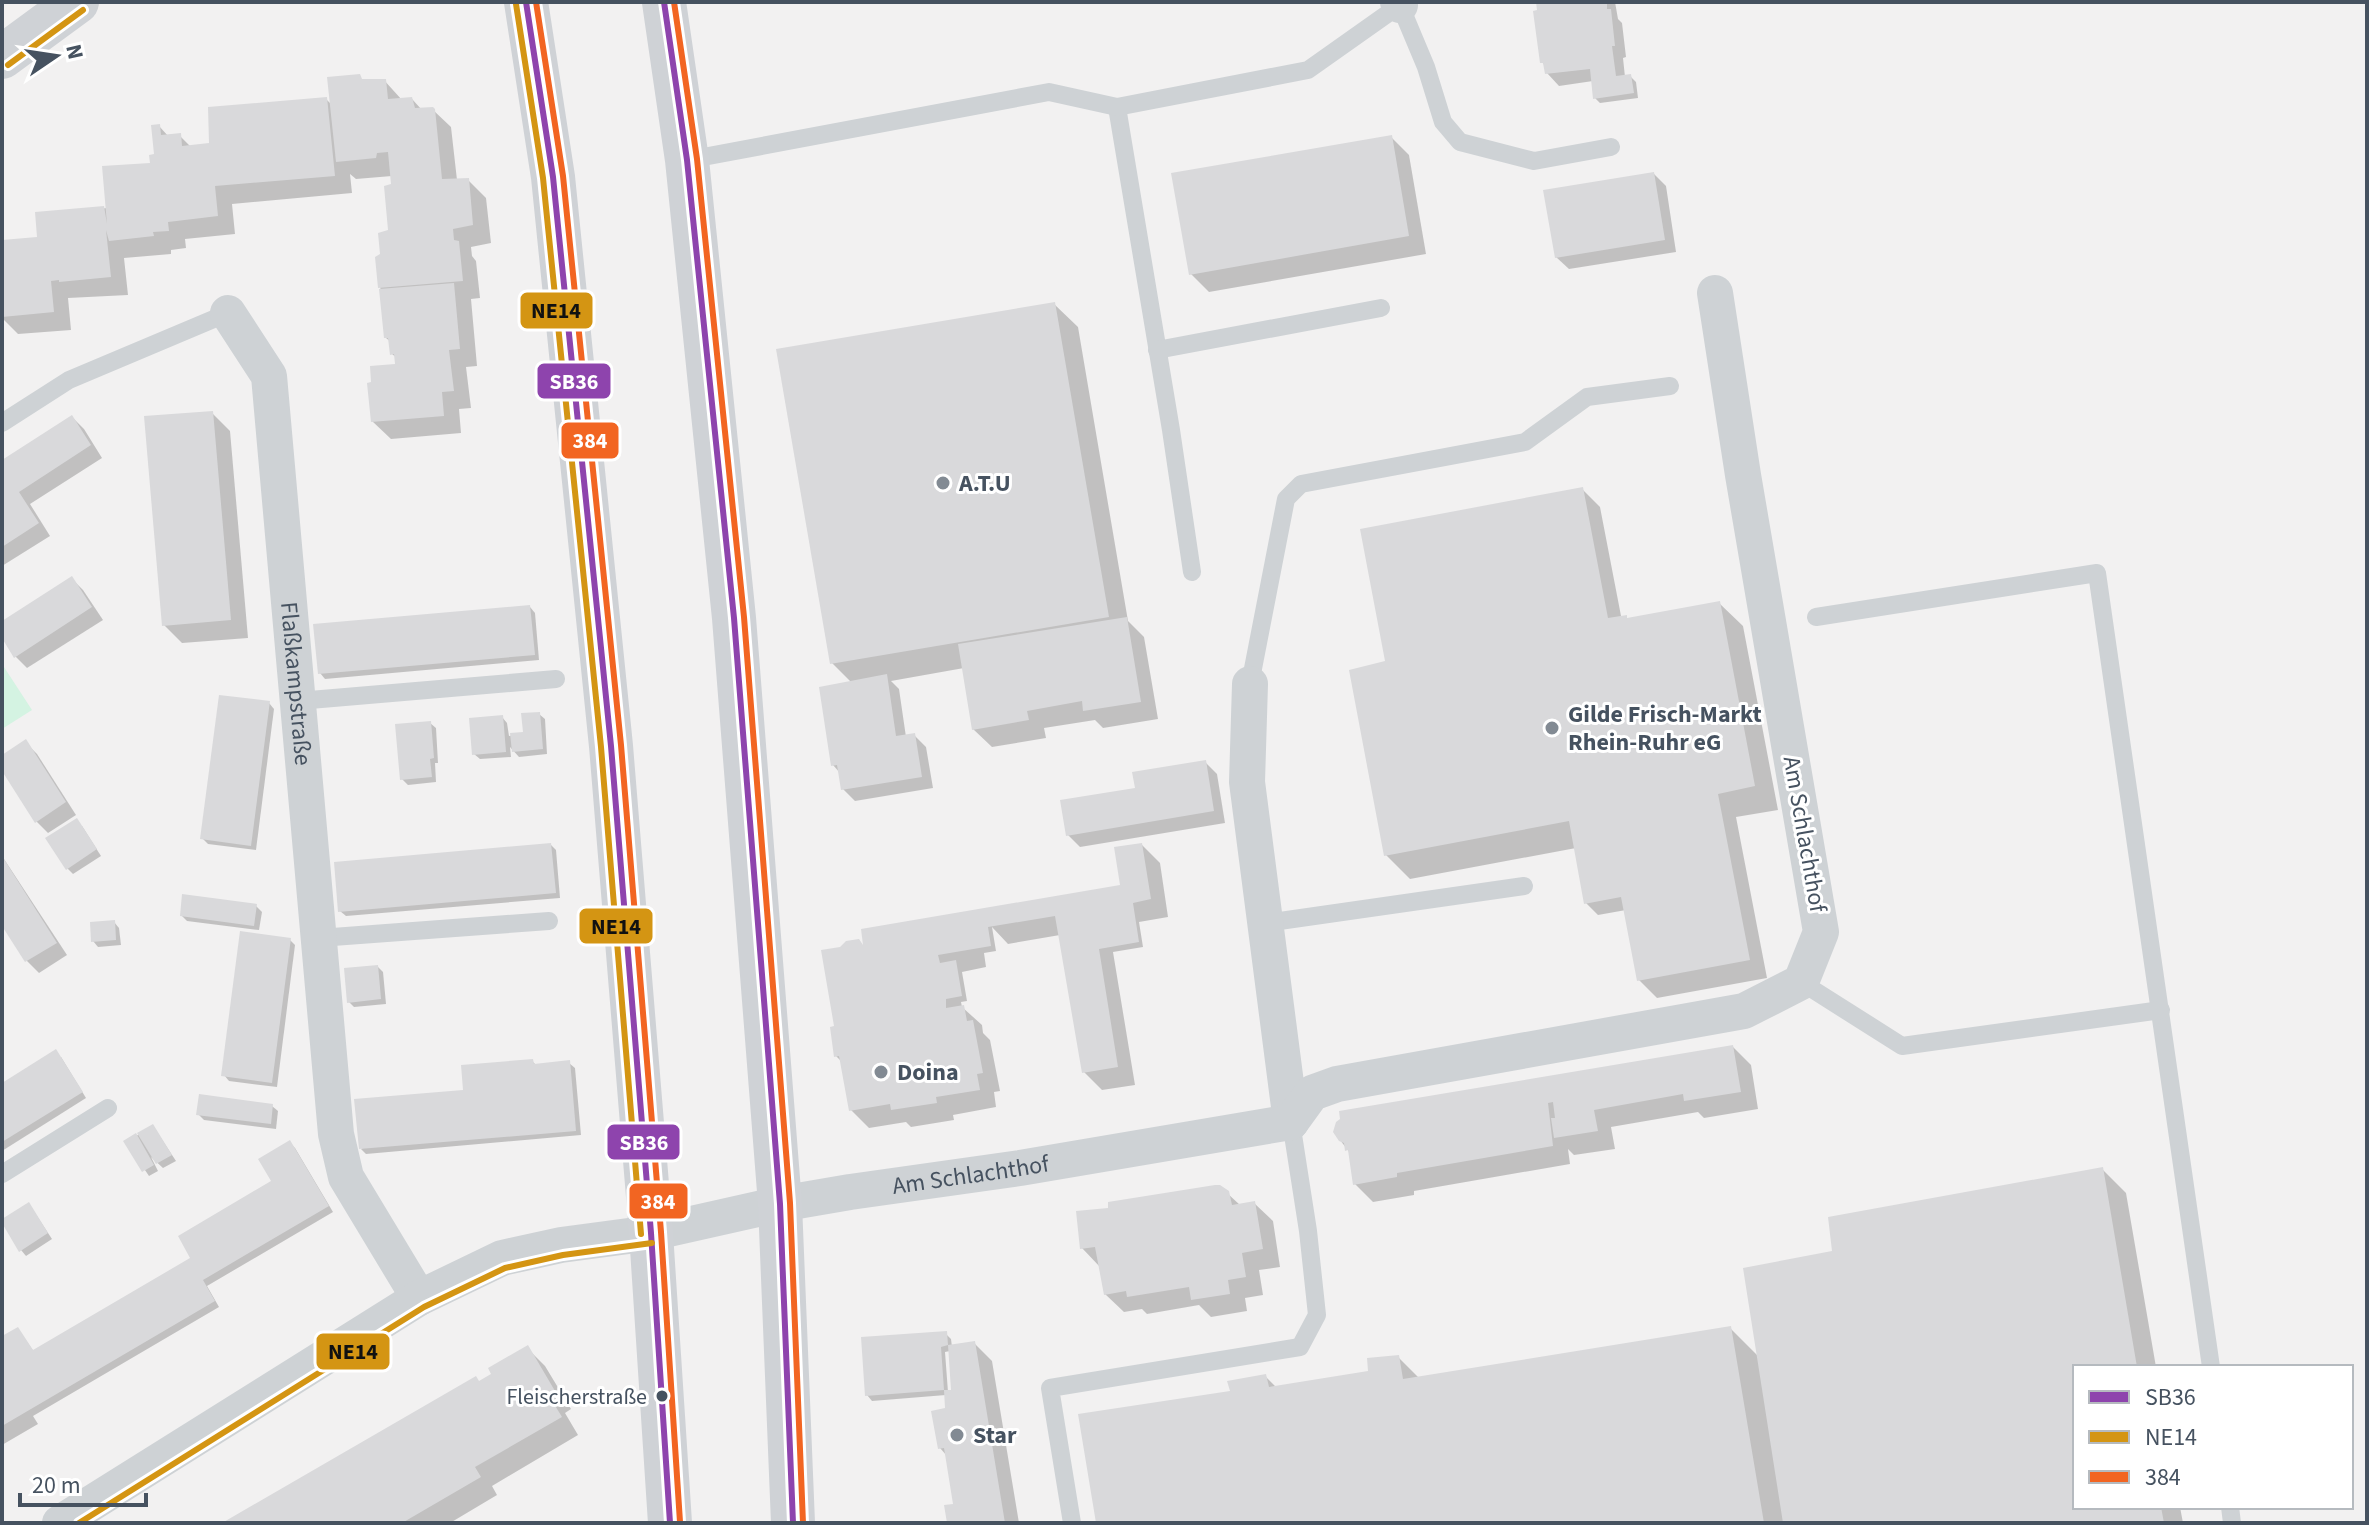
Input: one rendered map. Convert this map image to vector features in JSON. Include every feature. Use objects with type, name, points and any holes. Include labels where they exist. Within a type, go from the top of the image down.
[{"type":"main road","points":[[2,57],[77,2]]},
{"type":"main road","points":[[526,2],[553,177],[611,746],[651,1233],[670,1523]]},
{"type":"main road","points":[[664,2],[687,160],[734,618],[780,1204],[793,1523]]},
{"type":"street","name":"Am Schlachthof","points":[[1715,293],[1821,932],[1801,982]]},
{"type":"street","name":"Flaßkampstraße","points":[[228,313],[269,376],[336,1134],[346,1177],[419,1298]]},
{"type":"street","points":[[1250,684],[1247,782],[1291,1122]]},
{"type":"street","points":[[1291,1122],[1312,1093],[1337,1084],[1744,1011],[1801,982]]},
{"type":"street","name":"Am Schlachthof","points":[[651,1233],[780,1204],[1020,1168],[1291,1122]]},
{"type":"street","points":[[60,1523],[419,1298],[502,1258],[561,1245],[651,1233]]},
{"type":"lane","points":[[687,160],[1049,92],[1117,107],[1308,70],[1399,3],[1426,67],[1443,122],[1460,142],[1534,161],[1611,147]]},
{"type":"lane","points":[[1117,107],[1192,572]]},
{"type":"lane","points":[[1157,350],[1381,308]]},
{"type":"lane","name":"Flaßkampstraße","points":[[2,423],[69,380],[228,313]]},
{"type":"lane","points":[[1250,684],[1286,499],[1301,484],[1525,442],[1587,397],[1670,386]]},
{"type":"lane","points":[[1816,617],[2097,573],[2211,1365]]},
{"type":"lane","points":[[298,701],[556,679]]},
{"type":"lane","points":[[1266,923],[1524,886]]},
{"type":"lane","points":[[319,938],[549,921]]},
{"type":"lane","points":[[1801,982],[1902,1046],[2161,1010]]},
{"type":"lane","points":[[2,1174],[108,1108]]},
{"type":"lane","points":[[1072,1523],[1050,1388],[1300,1347],[1317,1315],[1291,1122]]},
{"type":"green space","points":[[2,664],[32,710],[2,729]]},
{"type":"building","points":[[1536,2],[1607,2],[1607,9],[1611,9],[1616,76],[1631,74],[1634,93],[1593,99],[1590,69],[1545,74],[1543,63],[1540,63],[1533,11],[1537,10]]},
{"type":"building","points":[[360,74],[362,79],[386,79],[388,99],[412,97],[415,108],[435,109],[442,179],[469,178],[473,225],[453,229],[454,240],[459,241],[463,281],[378,288],[375,257],[380,254],[378,233],[388,230],[384,186],[391,184],[388,152],[377,153],[376,158],[336,162],[327,77]]},
{"type":"building","points":[[327,97],[335,176],[215,186],[218,216],[168,222],[169,231],[153,232],[154,236],[109,241],[106,230],[111,277],[51,281],[54,312],[2,317],[2,240],[37,237],[35,212],[104,206],[107,224],[102,166],[150,163],[149,155],[154,154],[151,125],[160,124],[161,135],[181,133],[182,146],[209,143],[208,107]]},
{"type":"building","points":[[1392,135],[1409,236],[1189,275],[1171,173]]},
{"type":"building","points":[[1654,172],[1665,240],[1555,258],[1543,190]]},
{"type":"building","points":[[454,283],[460,349],[449,350],[454,391],[442,392],[444,416],[371,422],[367,383],[371,382],[370,366],[395,364],[394,354],[390,355],[388,338],[384,338],[379,289]]},
{"type":"building","name":"A.T.U","points":[[1055,302],[1109,617],[830,664],[776,349]]},
{"type":"building","points":[[213,411],[231,620],[162,626],[144,416]]},
{"type":"building","points":[[72,415],[91,445],[19,492],[39,523],[2,547],[2,460]]},
{"type":"building","points":[[1583,487],[1608,618],[1627,615],[1627,618],[1720,601],[1755,786],[1718,794],[1750,960],[1637,981],[1621,897],[1584,904],[1569,821],[1384,856],[1349,670],[1385,661],[1360,529]]},
{"type":"building","points":[[72,576],[92,607],[14,658],[2,638],[2,621]]},
{"type":"building","points":[[530,605],[535,655],[318,674],[313,624]]},
{"type":"building","points":[[1127,617],[1141,702],[1083,711],[1082,701],[1027,711],[1029,720],[972,730],[958,644]]},
{"type":"building","points":[[887,674],[896,736],[915,733],[922,777],[841,790],[837,765],[831,766],[819,687]]},
{"type":"building","points":[[219,695],[270,701],[251,846],[200,839]]},
{"type":"building","points":[[540,712],[543,749],[512,752],[510,733],[523,732],[521,713]]},
{"type":"building","points":[[503,715],[506,752],[472,755],[469,718]]},
{"type":"building","points":[[431,721],[432,777],[400,780],[395,724]]},
{"type":"building","points":[[26,739],[66,802],[35,823],[2,771],[2,755]]},
{"type":"building","points":[[1206,760],[1214,811],[1066,836],[1060,800],[1135,788],[1132,772]]},
{"type":"building","points":[[77,818],[97,849],[66,870],[45,838]]},
{"type":"building","points":[[551,843],[556,893],[338,912],[334,862]]},
{"type":"building","points":[[1142,843],[1151,899],[1133,903],[1139,942],[1099,949],[1118,1067],[1082,1073],[1055,916],[988,927],[991,946],[938,955],[940,963],[956,960],[962,996],[946,999],[946,1008],[964,1005],[967,1021],[973,1020],[983,1073],[977,1074],[980,1090],[936,1097],[937,1103],[891,1110],[890,1104],[849,1111],[839,1056],[834,1057],[830,1027],[834,1026],[821,950],[840,947],[846,941],[859,939],[863,945],[861,929],[1120,885],[1114,847]]},
{"type":"building","points":[[2,856],[57,943],[25,962],[2,926]]},
{"type":"building","points":[[182,894],[257,904],[254,926],[180,916]]},
{"type":"building","points":[[115,920],[116,940],[91,942],[90,922]]},
{"type":"building","points":[[240,931],[291,938],[272,1083],[221,1076]]},
{"type":"building","points":[[378,965],[381,999],[347,1003],[344,968]]},
{"type":"building","points":[[1733,1045],[1741,1092],[1684,1101],[1683,1094],[1594,1110],[1598,1131],[1554,1138],[1551,1118],[1555,1118],[1553,1102],[1548,1103],[1553,1146],[1397,1173],[1397,1177],[1353,1185],[1348,1150],[1345,1151],[1344,1143],[1333,1132],[1340,1119],[1339,1111]]},
{"type":"building","points":[[56,1049],[83,1092],[2,1142],[2,1083]]},
{"type":"building","points":[[533,1059],[534,1064],[570,1060],[576,1131],[359,1149],[354,1099],[463,1090],[461,1065]]},
{"type":"building","points":[[199,1094],[273,1104],[271,1124],[196,1115]]},
{"type":"building","points":[[153,1124],[172,1155],[156,1164],[137,1133]]},
{"type":"building","points":[[136,1133],[154,1165],[142,1172],[123,1141]]},
{"type":"building","points":[[290,1140],[329,1206],[203,1280],[215,1301],[2,1426],[2,1336],[18,1327],[33,1350],[190,1258],[178,1236],[271,1181],[258,1159]]},
{"type":"building","points":[[2103,1167],[2137,1365],[2073,1365],[2073,1509],[2161,1509],[2164,1523],[1783,1523],[1743,1268],[1832,1251],[1828,1217]]},
{"type":"building","points":[[1215,1185],[1229,1191],[1232,1205],[1255,1201],[1263,1249],[1242,1253],[1246,1277],[1228,1280],[1230,1294],[1191,1300],[1189,1287],[1127,1297],[1126,1291],[1104,1295],[1095,1247],[1080,1249],[1076,1211],[1108,1208],[1108,1202]]},
{"type":"building","points":[[29,1202],[48,1233],[19,1252],[2,1219]]},
{"type":"building","points":[[1731,1326],[1764,1523],[1096,1523],[1078,1414],[1230,1391],[1227,1381],[1266,1374],[1269,1387],[1368,1371],[1367,1358],[1399,1355],[1403,1379]]},
{"type":"building","points":[[947,1331],[948,1345],[941,1347],[944,1390],[865,1396],[861,1337]]},
{"type":"building","points":[[975,1341],[1005,1523],[947,1523],[944,1505],[953,1504],[944,1448],[938,1449],[931,1411],[945,1408],[944,1390],[951,1390],[948,1345]]},
{"type":"building","points":[[528,1345],[555,1391],[548,1394],[562,1417],[475,1467],[481,1477],[402,1523],[222,1523],[476,1376],[479,1381],[491,1374],[488,1368]]},
{"type":"transit line","name":"SB36","points":[[526,2],[553,177],[611,746],[651,1233],[670,1523]]},
{"type":"transit line","name":"384","points":[[536,2],[563,176],[621,745],[661,1232],[680,1522]]},
{"type":"transit line","name":"SB36","points":[[664,2],[687,160],[734,618],[780,1204],[793,1523]]},
{"type":"transit line","name":"384","points":[[674,2],[697,159],[744,617],[790,1203],[803,1523]]},
{"type":"transit line","name":"NE14","points":[[516,4],[543,178],[601,747],[641,1234]]},
{"type":"transit line","name":"NE14","points":[[8,65],[83,10]]},
{"type":"transit line","name":"NE14","points":[[79,1523],[424,1307],[505,1268],[563,1255],[652,1243]]},
{"type":"place","name":"A.T.U","points":[[943,483]]},
{"type":"place","name":"Gilde Frisch-Markt Rhein-Ruhr eG","points":[[1552,728]]},
{"type":"place","name":"Doina","points":[[881,1072]]},
{"type":"place","name":"Fleischerstraße","points":[[662,1396]]},
{"type":"place","name":"Star","points":[[957,1435]]}]
